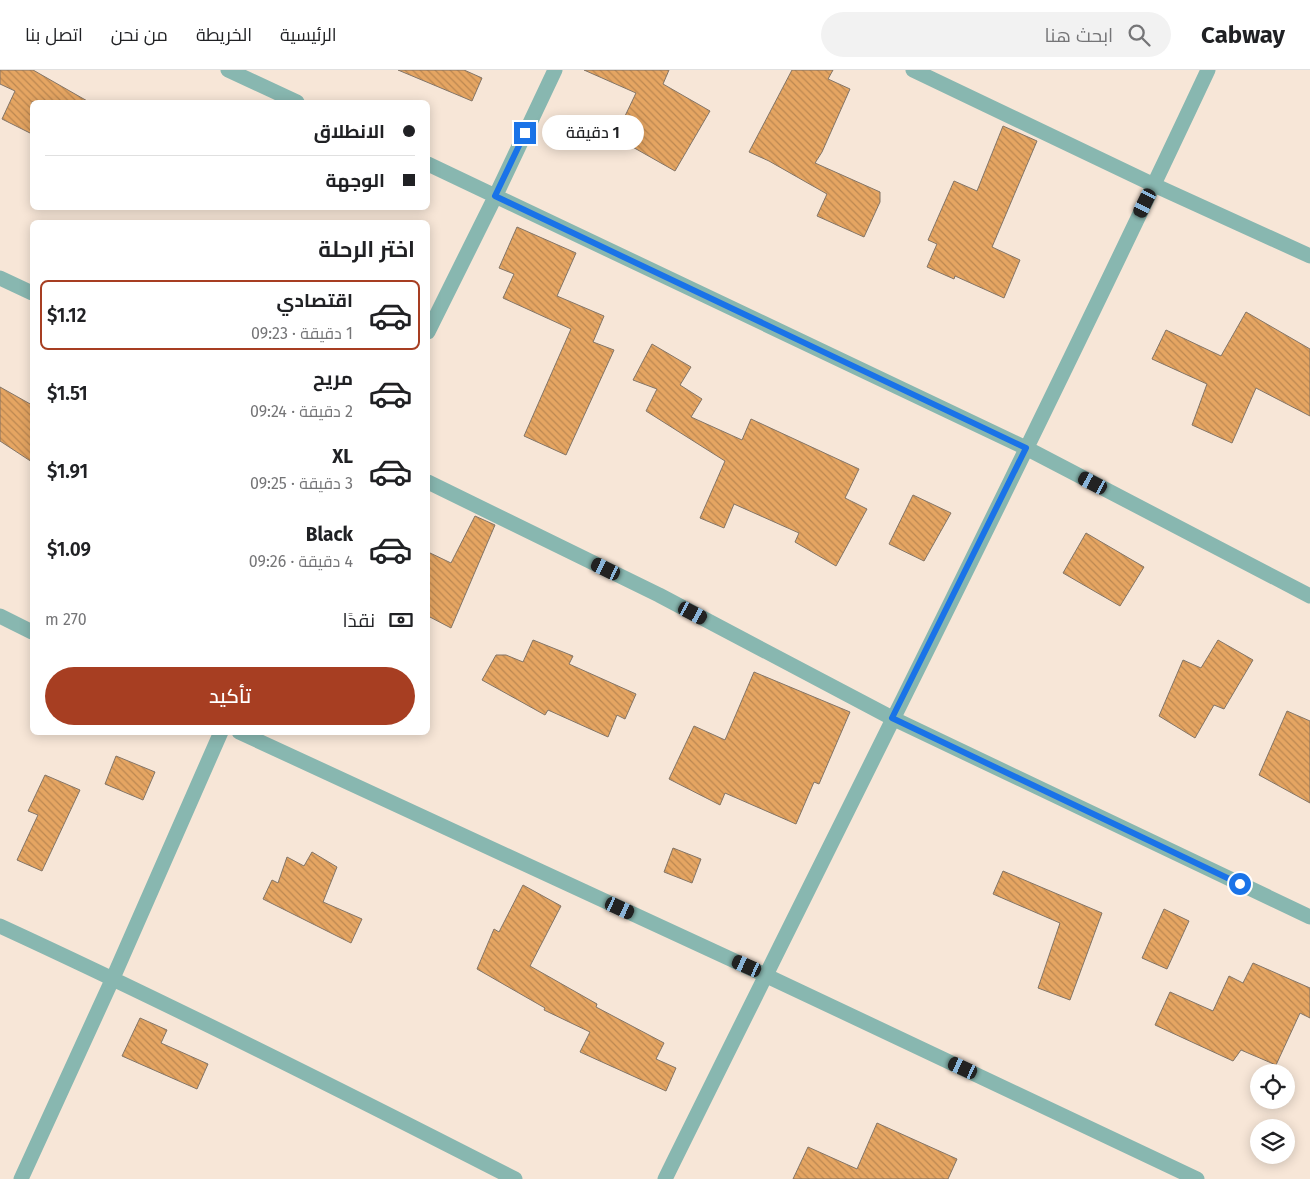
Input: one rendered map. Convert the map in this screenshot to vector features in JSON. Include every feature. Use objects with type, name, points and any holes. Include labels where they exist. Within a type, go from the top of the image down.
[{"type":"street","points":[[228,70],[293,100]]},
{"type":"street","points":[[430,328],[555,70]]},
{"type":"street","points":[[913,70],[1154,185],[1310,256]]},
{"type":"street","points":[[664,1179],[1026,448],[1208,70]]},
{"type":"street","points":[[430,165],[1026,448],[1310,596]]},
{"type":"street","points":[[0,278],[30,292]]},
{"type":"street","points":[[430,483],[659,596],[892,718],[1310,917]]},
{"type":"street","points":[[0,616],[30,631]]},
{"type":"street","points":[[21,1179],[113,978],[220,735]]},
{"type":"street","points":[[246,735],[765,974],[1197,1179]]},
{"type":"street","points":[[0,926],[113,978],[397,1118],[515,1179]]},
{"type":"building","points":[[0,70],[33,70],[86,100],[30,100],[30,133],[2,119],[15,91],[0,84]]},
{"type":"building","points":[[398,70],[464,70],[482,78],[472,101]]},
{"type":"building","points":[[584,70],[669,70],[663,84],[710,111],[675,171],[615,137],[636,93]]},
{"type":"building","points":[[792,70],[833,70],[828,79],[850,89],[822,152],[815,163],[880,192],[880,202],[864,237],[817,216],[827,194],[769,161],[749,152]]},
{"type":"building","points":[[1003,126],[1037,141],[992,247],[1020,260],[1004,298],[955,276],[954,279],[927,267],[937,244],[928,240],[954,181],[977,191]]},
{"type":"building","points":[[517,227],[576,253],[557,296],[604,316],[593,342],[614,350],[566,455],[524,436],[571,329],[503,298],[514,274],[499,268]]},
{"type":"building","points":[[1246,312],[1310,349],[1310,416],[1256,388],[1232,443],[1192,425],[1207,384],[1152,359],[1166,330],[1221,356]]},
{"type":"building","points":[[652,344],[691,367],[680,385],[702,399],[691,417],[742,440],[751,419],[859,469],[845,498],[867,509],[836,566],[795,542],[799,533],[734,504],[724,528],[700,518],[725,461],[646,411],[657,389],[633,380]]},
{"type":"building","points":[[0,387],[30,404],[30,461],[0,441]]},
{"type":"building","points":[[913,495],[951,513],[924,561],[889,544]]},
{"type":"building","points":[[475,516],[495,525],[451,628],[430,617],[430,553],[451,563]]},
{"type":"building","points":[[1086,533],[1144,567],[1120,606],[1063,573]]},
{"type":"building","points":[[533,640],[573,656],[569,664],[636,694],[625,719],[617,715],[608,737],[548,710],[545,715],[482,680],[496,655],[506,655],[523,662]]},
{"type":"building","points":[[1218,640],[1253,660],[1224,709],[1214,705],[1195,738],[1159,716],[1183,660],[1201,668]]},
{"type":"building","points":[[754,672],[850,712],[819,784],[814,782],[796,824],[725,793],[720,805],[669,779],[694,726],[725,740]]},
{"type":"building","points":[[1287,711],[1310,721],[1310,803],[1259,775]]},
{"type":"building","points":[[116,756],[155,772],[143,800],[105,784]]},
{"type":"building","points":[[45,775],[80,790],[42,871],[17,860],[38,815],[28,811]]},
{"type":"building","points":[[673,848],[701,859],[692,883],[664,872]]},
{"type":"building","points":[[312,852],[337,867],[323,902],[362,919],[351,943],[263,899],[272,880],[278,883],[287,857],[304,866]]},
{"type":"building","points":[[1003,871],[1102,913],[1070,1000],[1038,988],[1060,923],[993,894]]},
{"type":"building","points":[[523,885],[561,906],[530,966],[597,1004],[596,1007],[664,1043],[656,1059],[676,1068],[666,1091],[580,1052],[590,1032],[544,1010],[545,1008],[477,969],[494,929],[499,932]]},
{"type":"building","points":[[1164,909],[1189,921],[1167,969],[1142,958]]},
{"type":"building","points":[[1253,963],[1310,988],[1310,1018],[1300,1013],[1276,1064],[1241,1050],[1233,1061],[1155,1025],[1170,992],[1213,1011],[1229,976],[1243,983]]},
{"type":"building","points":[[140,1018],[167,1030],[161,1043],[208,1064],[197,1089],[122,1056]]},
{"type":"building","points":[[877,1123],[957,1159],[948,1179],[793,1179],[808,1147],[857,1169]]},
{"type":"route","points":[[525,133],[495,196],[1026,448],[892,718],[1240,884]]}]
